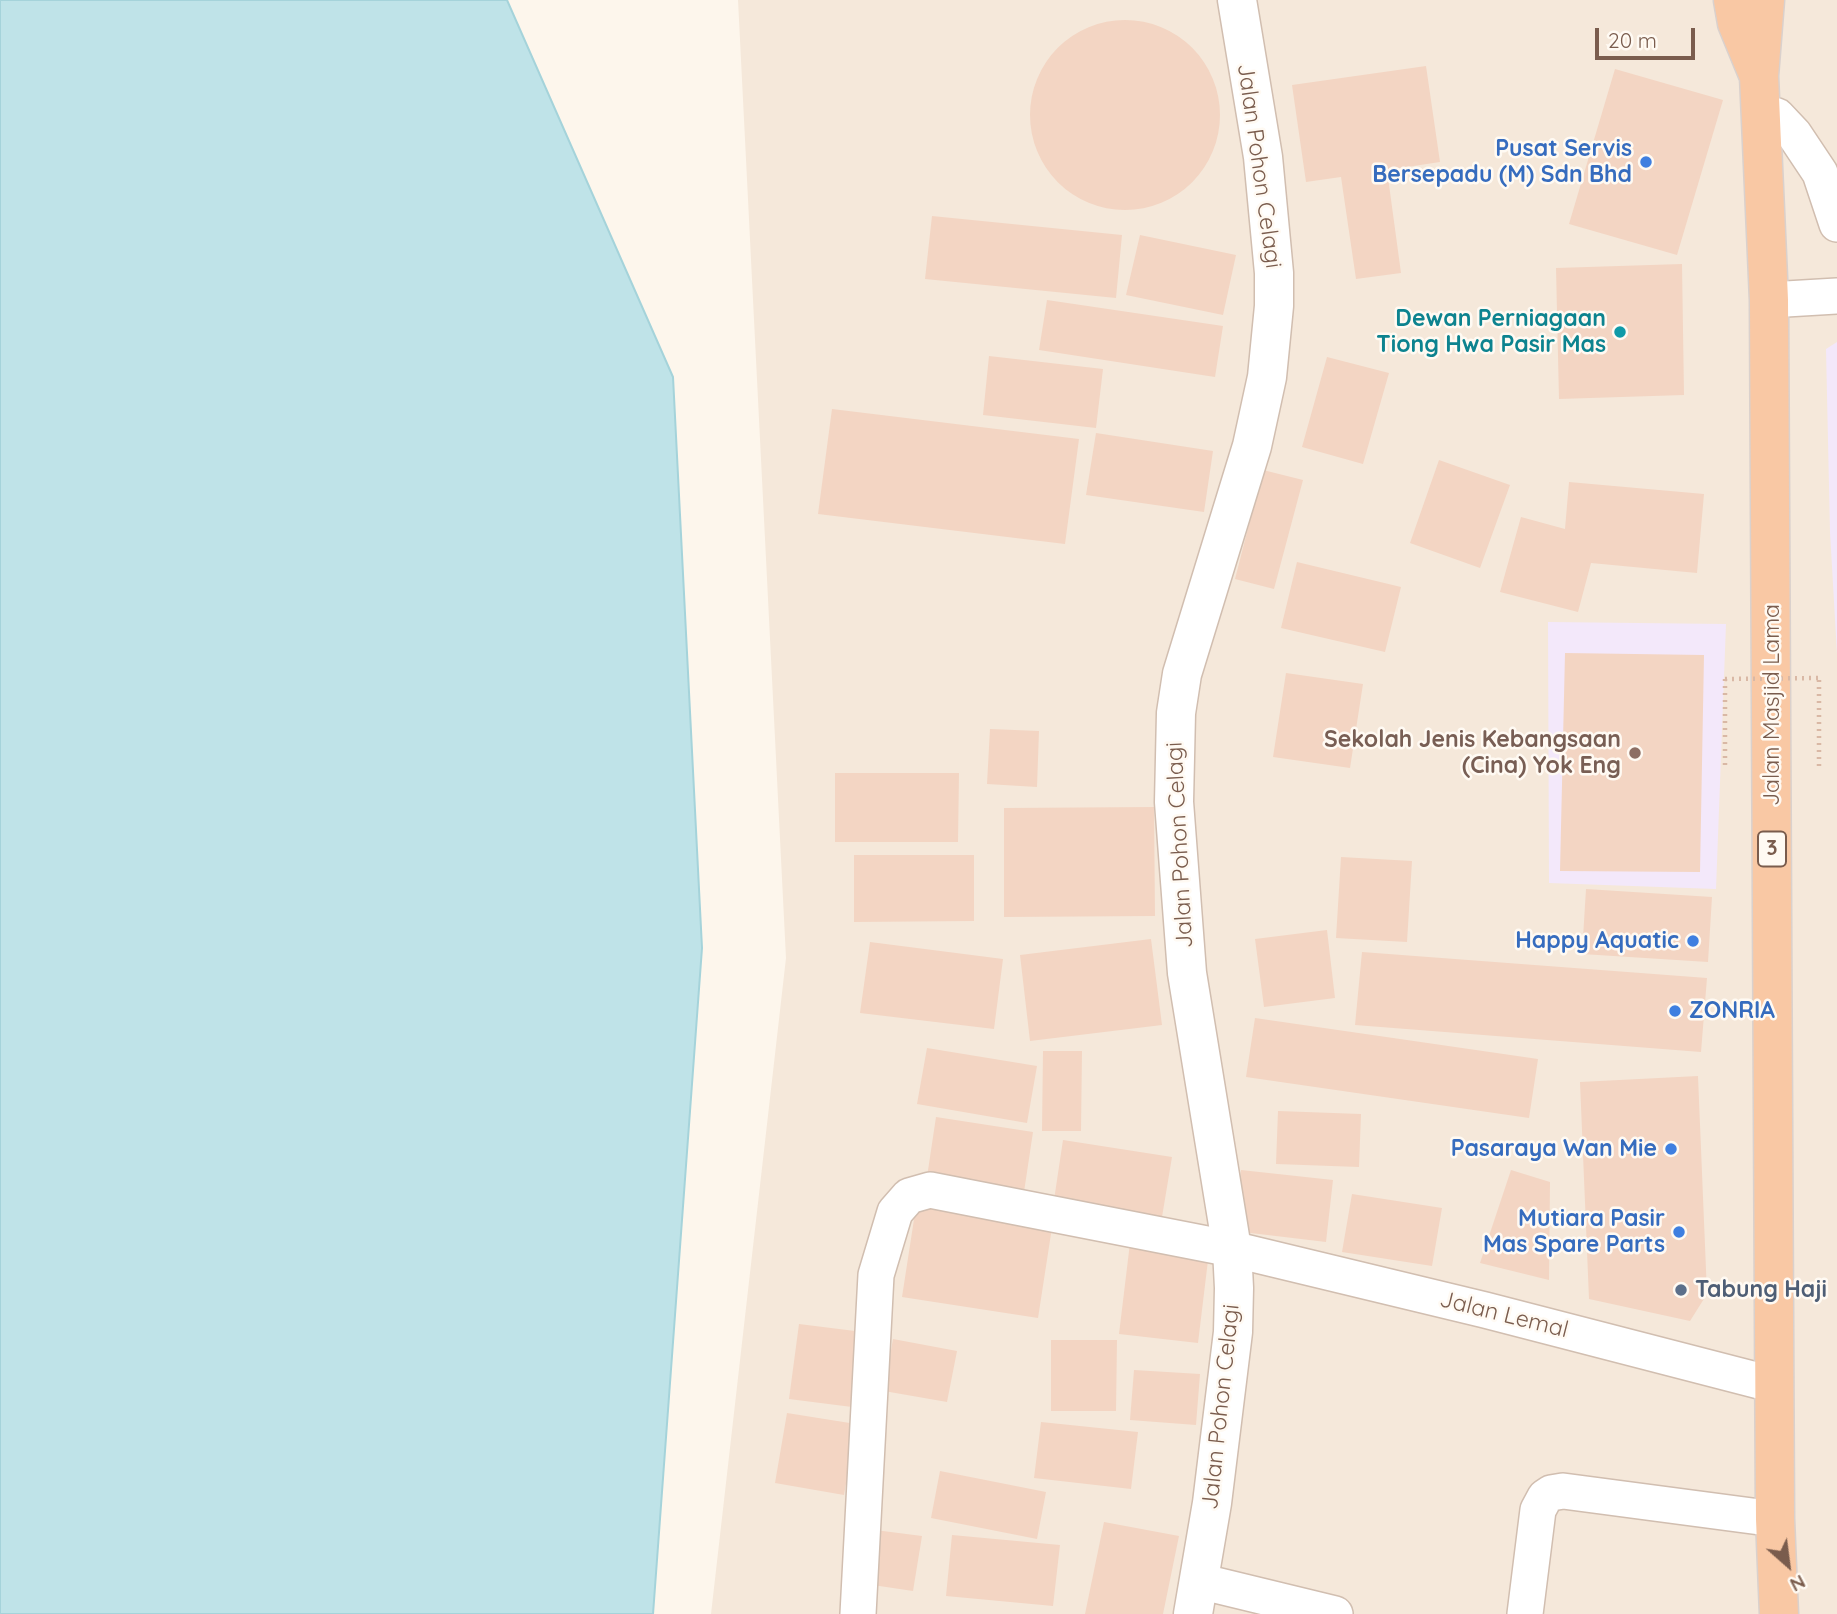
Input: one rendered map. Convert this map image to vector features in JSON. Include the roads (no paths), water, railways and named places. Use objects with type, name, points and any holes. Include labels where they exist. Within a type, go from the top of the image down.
[{"type":"highway","name":"Jalan Masjid Lama","points":[[1732,0],[1760,94]]},
{"type":"highway","name":"Jalan Masjid Lama","points":[[1765,0],[1760,94],[1769,300],[1776,1605]]},
{"type":"street","name":"Jalan Pohon Celagi","points":[[1196,1598],[1233,1332],[1232,1249],[1187,973],[1178,882],[1174,759],[1182,674],[1252,446],[1271,343],[1274,273],[1270,227],[1237,0]]},
{"type":"street","points":[[1760,94],[1794,134],[1820,173],[1837,223]]},
{"type":"street","points":[[1769,300],[1837,296]]},
{"type":"street","name":"Jalan Lemal","points":[[858,1614],[876,1275],[895,1212],[909,1196],[930,1190],[1232,1249],[1485,1310],[1775,1385]]},
{"type":"street","points":[[1525,1614],[1538,1510],[1545,1497],[1551,1493],[1563,1490],[1774,1520]]},
{"type":"street","points":[[1196,1598],[1335,1614]]},
{"type":"water","points":[[0,0],[507,0],[673,377],[702,948],[653,1614],[0,1614]]},
{"type":"place","name":"Pusat Servis Bersepadu (M) Sdn Bhd","points":[[1646,162]]},
{"type":"place","name":"Dewan Perniagaan Tiong Hwa Pasir Mas","points":[[1620,332]]},
{"type":"place","name":"Sekolah Jenis Kebangsaan (Cina) Yok Eng","points":[[1635,753]]},
{"type":"place","name":"Happy Aquatic","points":[[1693,941]]},
{"type":"place","name":"ZONRIA","points":[[1675,1011]]},
{"type":"place","name":"Pasaraya Wan Mie","points":[[1671,1149]]},
{"type":"place","name":"Mutiara Pasir Mas Spare Parts","points":[[1679,1232]]},
{"type":"place","name":"Tabung Haji","points":[[1681,1290]]}]
